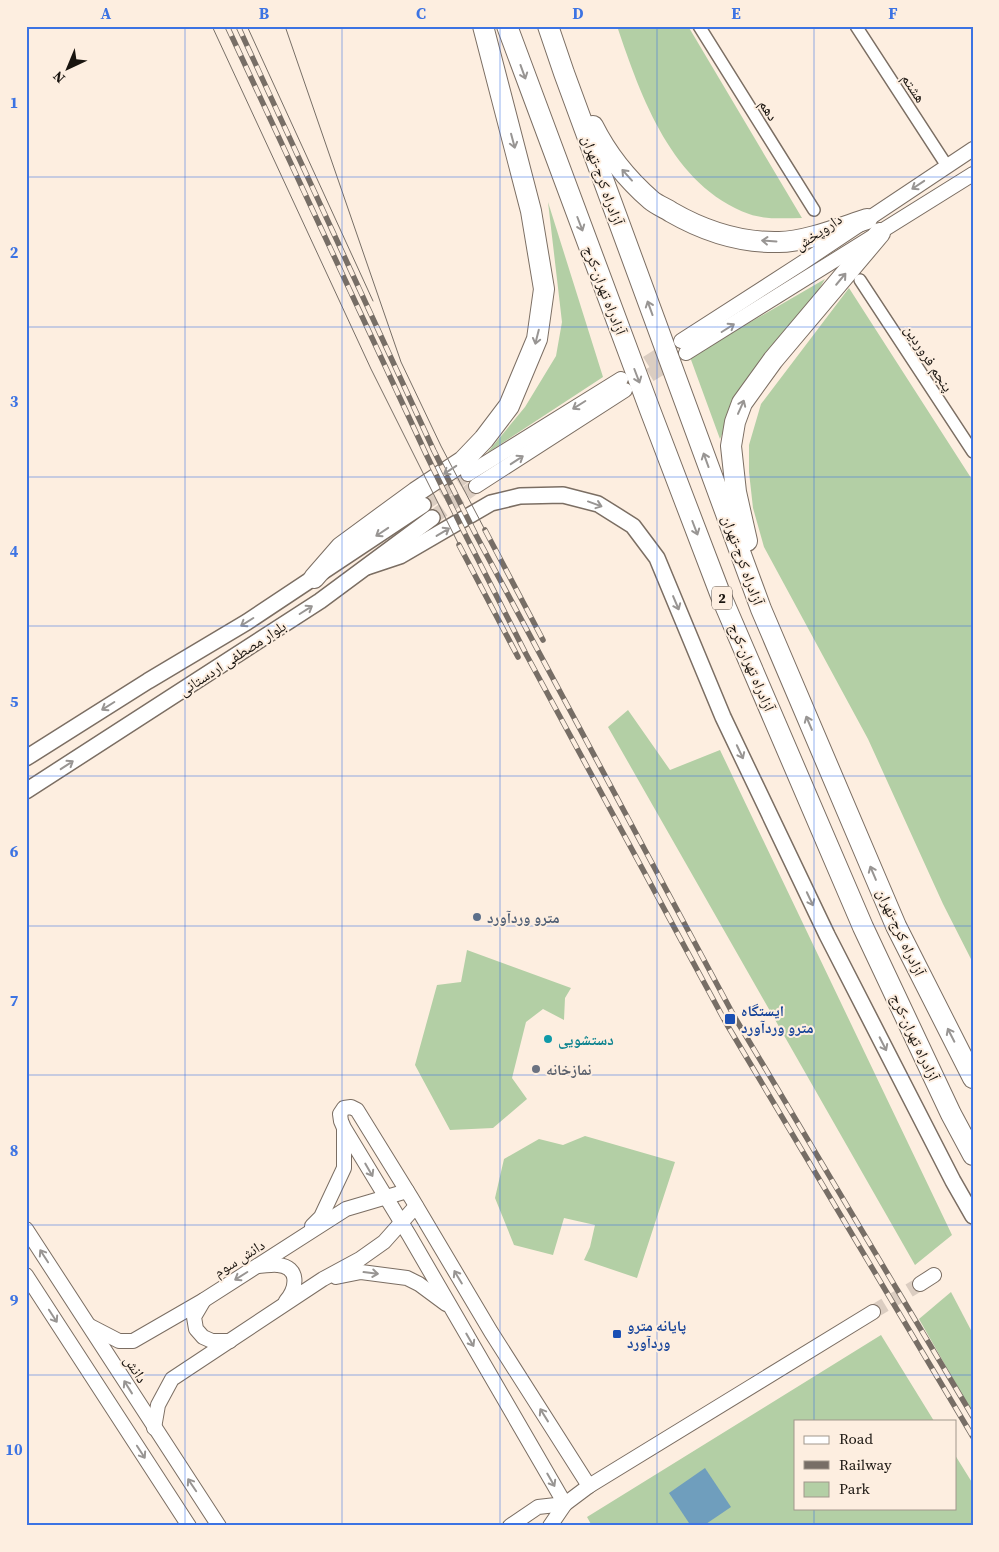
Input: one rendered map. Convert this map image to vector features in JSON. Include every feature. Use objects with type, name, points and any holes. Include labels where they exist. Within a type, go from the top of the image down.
[{"type":"highway","points":[[314,578],[341,547],[416,492],[463,461],[484,439],[509,406],[538,339],[544,289],[531,211],[483,26]]},
{"type":"highway","name":"آزادراه تهران-کرج","points":[[507,26],[721,596],[863,927],[973,1155]]},
{"type":"highway","name":"آزادراه کرج-تهران","points":[[548,26],[761,609],[896,926],[973,1078]]},
{"type":"highway","points":[[564,73],[600,139],[624,173],[653,202],[690,223],[719,234],[748,240],[780,242],[874,226]]},
{"type":"highway","points":[[761,609],[736,492],[731,446],[735,422],[742,403],[756,382],[874,226]]},
{"type":"main road","points":[[367,567],[400,556],[491,503],[520,496],[563,494],[598,504],[633,526],[657,558],[723,717],[827,935],[953,1181],[973,1216]]},
{"type":"main road","name":"بلوار مصطفی اردستانی","points":[[26,758],[246,622],[422,505]]},
{"type":"main road","name":"بلوار مصطفی اردستانی","points":[[26,791],[320,601],[432,518]]},
{"type":"street","name":"دهم","points":[[699,26],[814,210]]},
{"type":"street","name":"هشتم","points":[[856,26],[947,166]]},
{"type":"street","name":"داروپخش","points":[[973,149],[947,166],[874,226],[684,347],[874,226],[973,174]]},
{"type":"street","name":"پنجم فروردین","points":[[860,280],[973,452]]},
{"type":"street","points":[[468,474],[623,385],[476,486]]},
{"type":"street","points":[[565,1504],[401,1222],[344,1128],[340,1114],[344,1108],[351,1107],[356,1110],[408,1191],[491,1332],[589,1486]]},
{"type":"street","points":[[298,1240],[321,1217],[344,1168],[344,1128]]},
{"type":"street","name":"دانش سوم","points":[[90,1326],[119,1341],[133,1341],[204,1300],[346,1209],[386,1199],[408,1191]]},
{"type":"street","points":[[154,1428],[158,1405],[172,1379],[323,1279],[360,1259],[384,1242],[416,1206]]},
{"type":"street","name":"دانش","points":[[26,1229],[219,1526]]},
{"type":"street","points":[[258,1266],[279,1265],[288,1268],[293,1274],[295,1280],[294,1288],[281,1307]]},
{"type":"street","points":[[323,1279],[361,1272],[406,1278],[419,1284],[452,1309]]},
{"type":"street","points":[[26,1275],[189,1526]]},
{"type":"street","points":[[920,1284],[934,1276]]},
{"type":"street","points":[[204,1300],[194,1317],[196,1329],[203,1337],[212,1341],[230,1341]]},
{"type":"street","points":[[550,1526],[565,1504],[589,1486],[873,1312]]},
{"type":"street","points":[[510,1526],[538,1507],[565,1504]]},
{"type":"green space","points":[[617,26],[688,26],[802,218],[769,218],[749,214],[722,201],[699,183],[680,161],[663,136],[637,81]]},
{"type":"green space","points":[[548,202],[603,377],[487,453],[525,407],[556,356],[562,322]]},
{"type":"green space","points":[[825,279],[806,311],[736,401],[720,439],[690,357]]},
{"type":"green space","points":[[849,288],[973,481],[973,963],[943,904],[868,739],[764,547],[753,508],[749,472],[749,445],[761,404]]},
{"type":"green space","points":[[628,710],[670,770],[720,750],[952,1235],[915,1265],[608,727]]},
{"type":"green space","points":[[467,950],[571,988],[565,998],[564,1020],[543,1009],[526,1022],[512,1078],[527,1099],[493,1128],[450,1130],[415,1065],[437,985],[461,982]]},
{"type":"green space","points":[[585,1136],[675,1162],[637,1278],[584,1260],[590,1247],[595,1225],[564,1218],[553,1255],[514,1245],[495,1198],[504,1159],[539,1139],[563,1145]]},
{"type":"green space","points":[[951,1292],[973,1334],[973,1414],[919,1319]]},
{"type":"green space","points":[[881,1335],[933,1420],[794,1420],[794,1510],[956,1510],[956,1457],[973,1484],[973,1526],[592,1526],[587,1517]]},
{"type":"water","points":[[705,1468],[731,1507],[703,1526],[691,1526],[669,1493]]},
{"type":"tunnel","points":[[629,374],[672,347]]},
{"type":"tunnel","points":[[632,386],[676,359]]},
{"type":"tunnel","points":[[423,505],[468,474]]},
{"type":"tunnel","points":[[432,518],[476,486]]},
{"type":"tunnel","points":[[873,1312],[920,1284]]},
{"type":"tram line","points":[[212,26],[371,369],[459,545]]},
{"type":"tram line","points":[[247,26],[373,301]]},
{"type":"tram line","points":[[285,26],[401,362],[441,446],[485,530]]},
{"type":"railway","points":[[227,26],[426,454],[526,654],[726,1023],[973,1437]]},
{"type":"railway","points":[[238,26],[434,451],[476,535],[734,1016],[973,1417]]},
{"type":"railway","points":[[485,530],[543,640]]},
{"type":"railway","points":[[459,545],[518,657]]},
{"type":"place","name":"مترو وردآورد","points":[[477,917]]},
{"type":"place","name":"ایستگاه مترو وردآورد","points":[[730,1019]]},
{"type":"place","name":"دستشویی","points":[[548,1039]]},
{"type":"place","name":"نمازخانه","points":[[536,1069]]},
{"type":"place","name":"پایانه مترو وردآورد","points":[[617,1334]]}]
